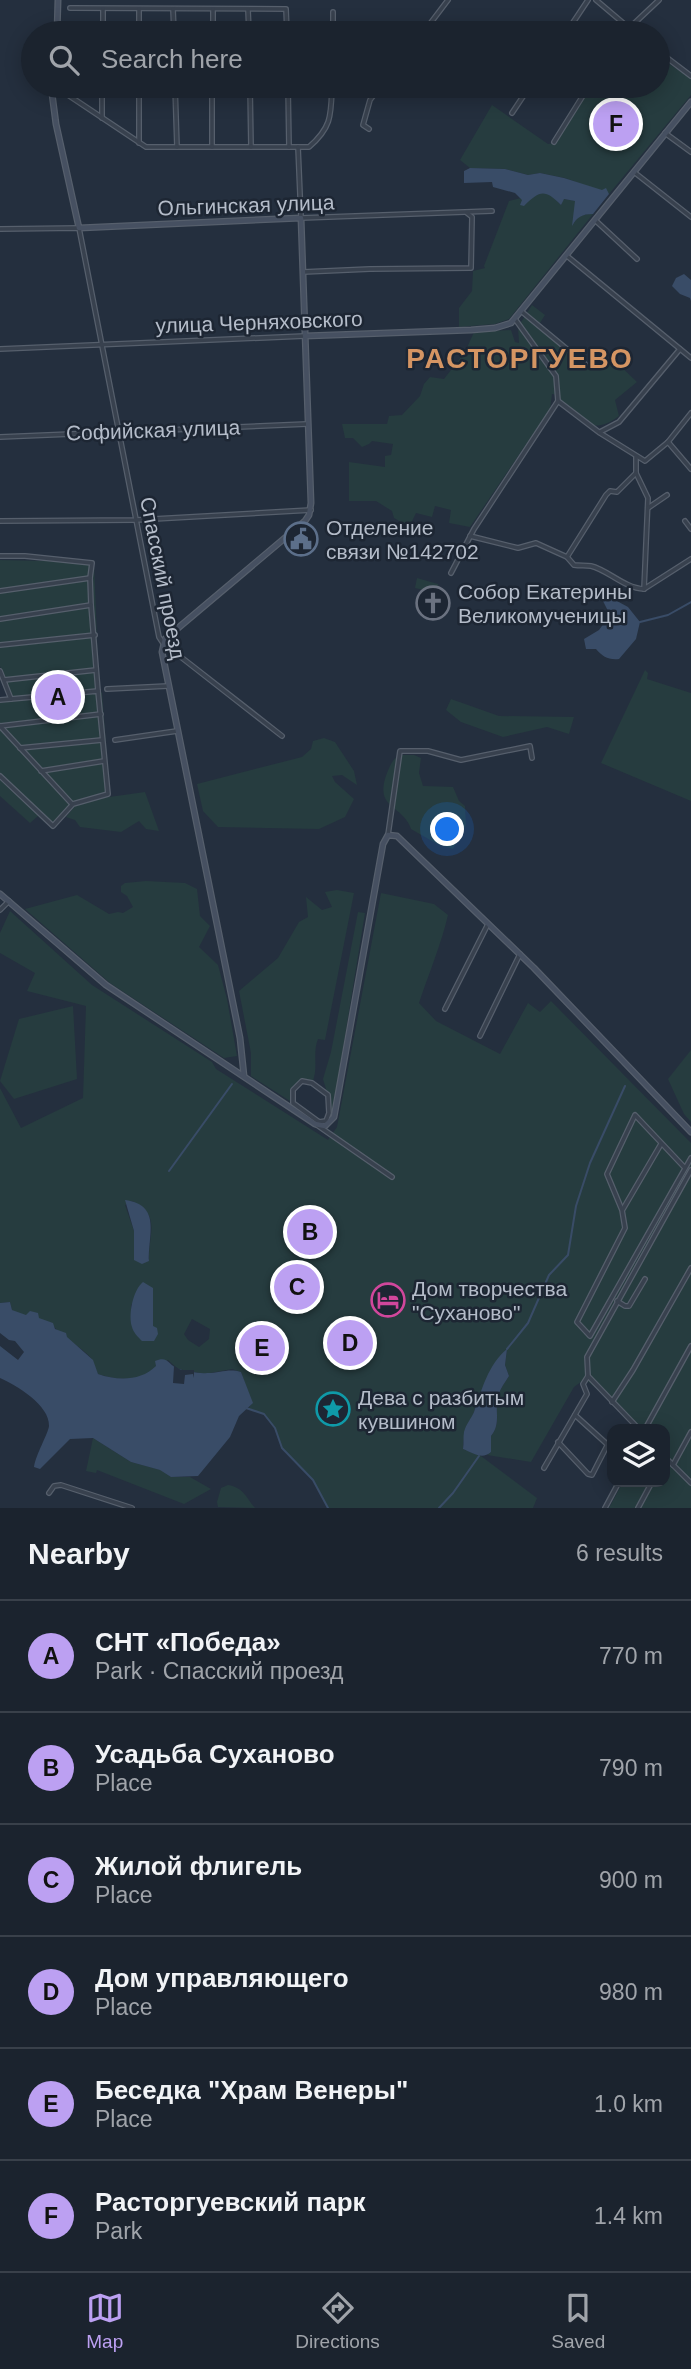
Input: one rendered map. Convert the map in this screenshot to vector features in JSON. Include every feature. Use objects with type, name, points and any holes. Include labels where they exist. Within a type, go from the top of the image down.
[{"type":"street","points":[[57,21],[58,0]]},
{"type":"street","points":[[432,21],[448,0]]},
{"type":"street","points":[[574,21],[588,0]]},
{"type":"street","points":[[596,0],[620,21]]},
{"type":"street","points":[[636,21],[659,0]]},
{"type":"street","points":[[70,8],[286,9],[286,21]]},
{"type":"street","points":[[103,9],[103,21]]},
{"type":"street","points":[[139,9],[139,21]]},
{"type":"street","points":[[173,9],[174,21]]},
{"type":"street","points":[[213,9],[213,21]]},
{"type":"street","points":[[248,10],[248,21]]},
{"type":"street","points":[[333,12],[333,21]]},
{"type":"street","points":[[670,60],[691,76]]},
{"type":"street","name":"Спасский проезд","points":[[53,98],[159,638],[163,643],[168,686],[244,1058],[244,1076]]},
{"type":"street","points":[[72,98],[146,147],[309,147],[323,135],[329,123],[331,98]]},
{"type":"street","points":[[102,118],[103,98]]},
{"type":"street","points":[[139,98],[139,143]]},
{"type":"street","points":[[175,98],[177,147]]},
{"type":"street","points":[[212,98],[212,147]]},
{"type":"street","points":[[250,98],[251,147]]},
{"type":"street","points":[[288,98],[289,147]]},
{"type":"street","points":[[369,129],[363,125],[372,98]]},
{"type":"street","points":[[512,113],[522,98]]},
{"type":"street","points":[[554,142],[582,98]]},
{"type":"street","points":[[451,573],[470,536],[558,401],[556,376],[515,318],[691,102]]},
{"type":"street","points":[[665,133],[691,152]]},
{"type":"street","points":[[282,737],[163,643],[305,521],[311,510],[298,147]]},
{"type":"street","points":[[634,172],[691,217]]},
{"type":"street","name":"Ольгинская улица","points":[[0,229],[492,211]]},
{"type":"street","points":[[303,272],[370,268],[471,268],[472,217],[467,213]]},
{"type":"street","points":[[595,220],[637,259]]},
{"type":"street","points":[[567,256],[691,358]]},
{"type":"street","points":[[521,311],[585,364]]},
{"type":"street","name":"улица Черняховского","points":[[0,349],[495,328],[511,323],[515,318]]},
{"type":"street","points":[[600,433],[619,422],[680,349]]},
{"type":"street","points":[[558,401],[600,433],[645,461],[668,442],[691,413]]},
{"type":"street","name":"Софийская улица","points":[[0,437],[307,424]]},
{"type":"street","points":[[668,442],[691,469]]},
{"type":"street","points":[[636,457],[636,473],[648,498],[644,589]]},
{"type":"street","points":[[567,557],[606,495],[610,491],[617,492],[636,473]]},
{"type":"street","points":[[648,508],[667,495]]},
{"type":"street","points":[[0,521],[136,520],[311,510]]},
{"type":"street","points":[[685,521],[691,529]]},
{"type":"street","points":[[470,536],[519,548],[536,543],[567,557],[574,565],[593,566],[638,589],[644,589],[691,559]]},
{"type":"street","points":[[0,556],[92,563],[91,605],[108,794],[73,804],[53,825],[0,776]]},
{"type":"street","points":[[0,591],[90,578]]},
{"type":"street","points":[[0,619],[91,605]]},
{"type":"street","points":[[0,645],[95,635]]},
{"type":"street","points":[[4,680],[96,670]]},
{"type":"street","points":[[0,671],[11,699]]},
{"type":"street","points":[[107,689],[168,686]]},
{"type":"street","points":[[0,700],[99,692]]},
{"type":"street","points":[[0,726],[101,714]]},
{"type":"street","points":[[0,726],[73,804]]},
{"type":"street","points":[[115,740],[177,731]]},
{"type":"street","points":[[20,748],[102,740]]},
{"type":"street","points":[[315,1124],[325,1126],[334,1117],[381,854],[388,835],[400,751],[428,751],[461,760],[530,746],[532,758]]},
{"type":"street","points":[[41,771],[104,761]]},
{"type":"street","points":[[388,835],[401,838],[520,954],[691,1132]]},
{"type":"street","points":[[0,894],[106,985],[392,1177]]},
{"type":"street","points":[[0,908],[9,901]]},
{"type":"street","points":[[445,1009],[488,924]]},
{"type":"street","points":[[480,1035],[520,954]]},
{"type":"street","points":[[302,1081],[312,1083],[328,1095],[329,1113],[326,1121],[319,1122],[293,1103],[293,1090],[302,1081]]},
{"type":"street","points":[[685,1168],[635,1115],[607,1174],[622,1210],[625,1228],[577,1322],[590,1336],[691,1158]]},
{"type":"street","points":[[622,1210],[661,1144]]},
{"type":"street","points":[[544,1468],[587,1394],[583,1384],[588,1376],[587,1357],[691,1170]]},
{"type":"street","points":[[612,1402],[691,1268]]},
{"type":"street","points":[[617,1301],[629,1306],[645,1279]]},
{"type":"street","points":[[648,1424],[691,1346]]},
{"type":"street","points":[[588,1376],[634,1424]]},
{"type":"street","points":[[575,1415],[607,1444]]},
{"type":"street","points":[[673,1465],[691,1432]]},
{"type":"street","points":[[558,1442],[592,1475],[607,1447]]},
{"type":"street","points":[[670,1462],[691,1483]]},
{"type":"street","points":[[49,1493],[54,1486],[61,1485],[132,1508]]},
{"type":"street","points":[[605,1508],[616,1487]]},
{"type":"street","points":[[638,1508],[649,1487]]},
{"type":"green space","points":[[670,65],[691,78],[691,95],[609,194],[565,178],[540,173],[528,175],[505,169],[470,168],[460,160],[492,105],[548,144],[555,143],[583,98],[670,98]]},
{"type":"green space","points":[[545,192],[561,205],[563,199],[576,201],[574,223],[577,218],[593,214],[509,319],[495,324],[459,327],[459,308],[472,291],[473,271],[485,268],[509,201]]},
{"type":"green space","points":[[532,305],[545,315],[538,326],[590,366],[596,369],[612,358],[637,382],[615,400],[619,416],[600,425],[592,425],[577,418],[557,395],[552,394],[550,409],[470,527],[449,523],[451,510],[435,506],[432,517],[416,513],[411,523],[403,523],[394,518],[392,511],[376,501],[349,501],[349,462],[385,467],[385,456],[391,455],[393,444],[372,441],[362,447],[353,438],[345,438],[342,424],[387,424],[389,416],[402,415],[420,396],[430,377],[444,379],[465,352],[474,332],[511,330],[515,342],[519,343],[518,327]]},
{"type":"green space","points":[[0,560],[94,562],[99,691],[102,693],[110,796],[102,798],[145,792],[159,831],[146,829],[139,821],[121,832],[80,827],[75,820],[66,817],[75,806],[52,829],[38,816],[30,823],[0,796],[0,703],[14,701],[0,666]]},
{"type":"green space","points":[[417,578],[438,584],[440,590],[436,593],[415,588]]},
{"type":"green space","points":[[645,670],[648,673],[647,679],[691,693],[691,801],[601,763]]},
{"type":"green space","points":[[451,699],[499,716],[574,717],[569,734],[547,727],[503,737],[461,722],[446,710]]},
{"type":"green space","points":[[324,738],[335,742],[354,771],[357,785],[342,775],[332,776],[354,799],[345,817],[319,829],[218,827],[203,811],[197,784],[302,757],[311,749],[313,741]]},
{"type":"green space","points":[[399,755],[421,758],[419,773],[423,786],[453,787],[459,801],[465,806],[466,825],[453,849],[437,844],[411,829],[402,815],[386,800],[384,785],[387,773]]},
{"type":"green space","points":[[125,883],[185,883],[197,889],[200,916],[210,926],[199,947],[218,965],[237,1056],[224,1058],[110,983],[25,909],[77,895],[109,914],[123,913],[133,907],[127,896],[121,892],[121,886]]},
{"type":"green space","points":[[337,890],[354,893],[325,1040],[318,1039],[316,1045],[312,1083],[302,1081],[293,1090],[293,1103],[251,1076],[251,1053],[239,991],[278,958],[299,922],[308,917],[306,897],[322,910],[332,907],[325,892]]},
{"type":"green space","points":[[381,893],[434,904],[448,915],[419,1003],[436,1021],[500,1054],[528,1003],[540,1012],[551,1001],[691,1143],[691,1508],[609,1508],[620,1487],[670,1487],[670,1424],[636,1424],[585,1379],[574,1387],[531,1462],[487,1455],[491,1452],[491,1436],[497,1424],[498,1395],[509,1376],[505,1365],[507,1350],[495,1364],[487,1380],[464,1437],[463,1449],[481,1456],[537,1498],[533,1508],[328,1508],[313,1480],[282,1448],[275,1428],[264,1414],[248,1409],[252,1403],[241,1372],[232,1369],[205,1374],[178,1369],[168,1360],[138,1378],[104,1376],[98,1374],[87,1354],[52,1323],[20,1315],[12,1310],[10,1302],[0,1303],[0,1088],[21,1128],[83,1098],[86,1006],[27,991],[35,973],[0,953],[0,933],[10,911],[92,985],[212,1062],[216,1069],[328,1140],[337,1127]],"holes":[[[132,1201],[141,1207],[150,1219],[149,1261],[134,1260],[134,1231],[125,1205]],[[153,1288],[153,1326],[131,1323],[131,1305]],[[192,1319],[210,1329],[209,1339],[199,1347],[184,1334]]]},
{"type":"green space","points":[[358,912],[365,913],[332,1116],[329,1113],[329,1099],[323,1079],[331,1052]]},
{"type":"green space","points":[[73,1006],[77,1079],[14,1099],[0,1081],[19,1019]]},
{"type":"green space","points":[[691,1050],[691,1122],[684,1114],[668,1079]]},
{"type":"green space","points":[[93,1438],[131,1462],[161,1470],[171,1477],[190,1477],[211,1489],[184,1504],[97,1470],[96,1473],[86,1471]]},
{"type":"green space","points":[[228,1485],[241,1490],[255,1508],[218,1507],[221,1488]]},
{"type":"water","points":[[470,168],[505,169],[528,175],[540,173],[602,190],[606,188],[609,194],[593,214],[580,217],[572,226],[575,201],[564,199],[561,205],[551,196],[539,194],[524,206],[520,205],[522,200],[515,193],[493,187],[492,182],[464,183],[464,171]]},
{"type":"water","points":[[684,274],[691,280],[691,301],[672,286],[676,278]]},
{"type":"water","points":[[604,594],[628,607],[640,622],[636,639],[619,659],[606,657],[596,649],[586,649],[584,639],[599,630],[610,615],[601,597]]},
{"type":"water","points":[[125,1200],[137,1203],[149,1215],[149,1261],[142,1264],[134,1260],[134,1231]]},
{"type":"water","points":[[143,1282],[153,1288],[153,1326],[157,1328],[158,1334],[154,1341],[142,1341],[133,1331],[131,1322],[134,1297]]},
{"type":"water","points":[[10,1302],[12,1310],[26,1315],[30,1311],[38,1313],[39,1318],[53,1323],[55,1329],[66,1333],[67,1337],[93,1360],[98,1374],[113,1378],[136,1377],[156,1366],[155,1361],[163,1359],[179,1369],[193,1372],[237,1371],[241,1372],[253,1403],[239,1416],[230,1437],[198,1476],[171,1477],[160,1470],[131,1462],[93,1438],[70,1439],[40,1469],[34,1467],[48,1430],[48,1418],[31,1397],[0,1378],[0,1346],[18,1360],[24,1352],[15,1341],[0,1333],[0,1303]]},
{"type":"water","points":[[507,1349],[505,1365],[509,1376],[497,1399],[497,1424],[491,1436],[491,1452],[477,1455],[463,1449],[464,1432],[490,1370]]},
{"type":"pier","points":[[174,1366],[181,1370],[194,1370],[194,1378],[193,1374],[185,1375],[184,1384],[173,1383]]},
{"type":"waterway","points":[[640,622],[668,615],[691,602]]},
{"type":"waterway","points":[[169,1171],[232,1084]]},
{"type":"waterway","points":[[507,1349],[528,1323],[549,1275],[568,1255],[576,1206],[590,1163],[625,1086]]},
{"type":"waterway","points":[[246,1408],[264,1414],[275,1428],[282,1448],[313,1480],[328,1508]]},
{"type":"waterway","points":[[439,1508],[479,1456]]},
{"type":"place","name":"Расторгуевский парк","points":[[616,124]]},
{"type":"place","name":"Отделение связи №142702","points":[[301,539]]},
{"type":"place","name":"Собор Екатерины Великомученицы","points":[[433,603]]},
{"type":"place","name":"СНТ «Победа»","points":[[58,697]]},
{"type":"place","name":"Усадьба Суханово","points":[[310,1232]]},
{"type":"place","name":"Жилой флигель","points":[[297,1287]]},
{"type":"place","name":"Дом творчества \"Суханово\"","points":[[388,1300]]},
{"type":"place","name":"Дом управляющего","points":[[350,1343]]},
{"type":"place","name":"Беседка \"Храм Венеры\"","points":[[262,1348]]},
{"type":"place","name":"Дева с разбитым кувшином","points":[[333,1409]]},
{"type":"district","name":"РАСТОРГУЕВО","points":[[520,358]]}]
